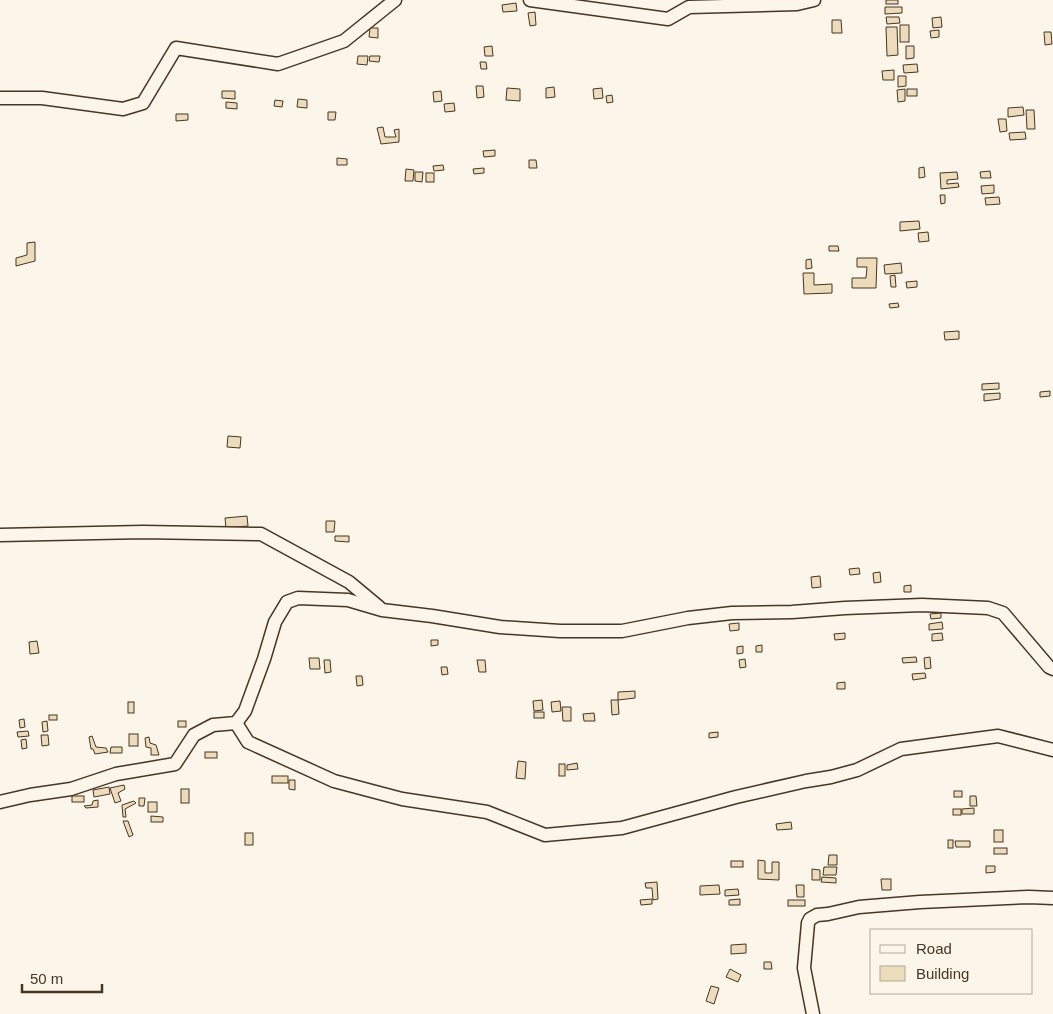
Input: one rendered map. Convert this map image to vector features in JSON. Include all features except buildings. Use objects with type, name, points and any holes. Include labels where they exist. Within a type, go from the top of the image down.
[{"type":"street","points":[[0,98],[42,98],[123,109],[143,103],[176,48],[278,64],[344,41],[395,0]]},
{"type":"street","points":[[530,0],[668,19],[690,7],[797,4],[814,0]]},
{"type":"street","points":[[0,534],[142,532],[261,534],[349,582],[382,610]]},
{"type":"street","points":[[0,802],[30,794],[71,789],[116,774],[175,764],[194,735],[213,725],[236,723],[245,711],[275,622],[287,602],[298,598],[348,600],[382,610],[500,627],[560,631],[622,631],[688,618],[732,613],[792,612],[922,605],[988,608],[1003,613],[1026,642],[1053,669]]},
{"type":"street","points":[[236,723],[248,742],[334,781],[402,799],[487,812],[546,835],[622,828],[736,797],[806,781],[831,778],[857,770],[900,750],[998,736],[1053,750]]},
{"type":"street","points":[[814,1014],[804,968],[808,923],[810,919],[817,915],[859,907],[920,902],[1029,897],[1053,898]]}]
